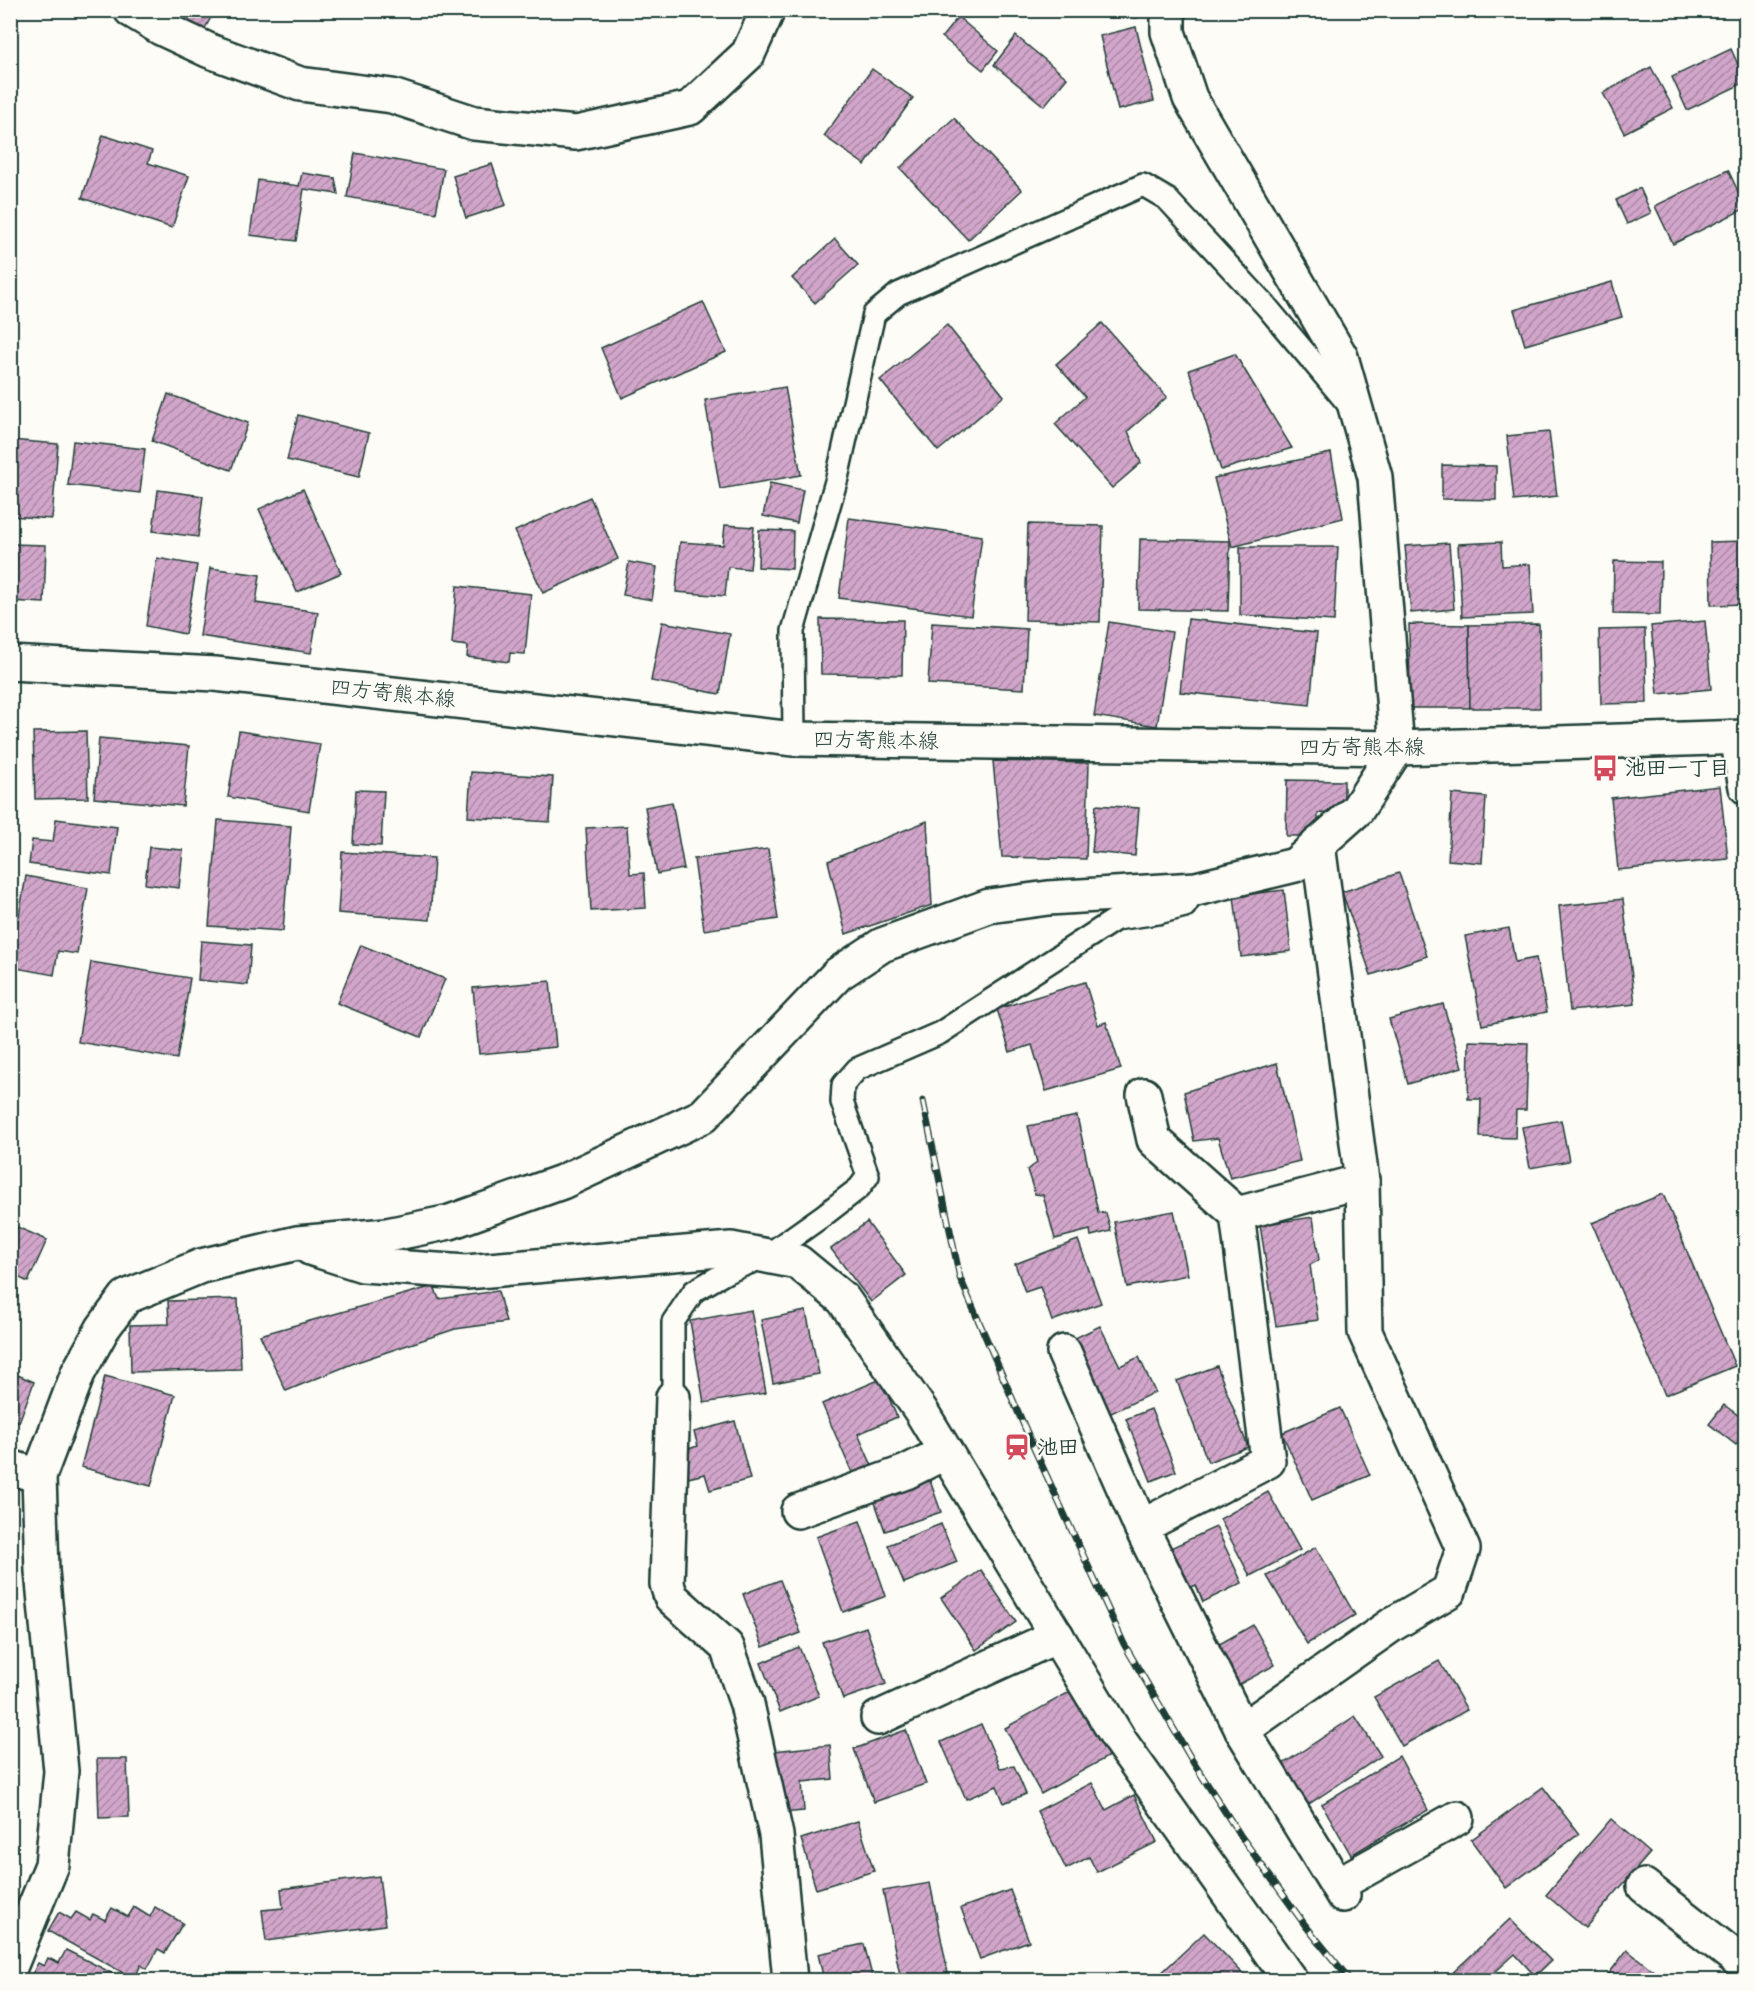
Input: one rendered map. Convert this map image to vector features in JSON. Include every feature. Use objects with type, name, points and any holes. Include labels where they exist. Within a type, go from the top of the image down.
[{"type":"street","points":[[131,10],[161,28],[210,51],[300,84],[392,96],[474,123],[576,133],[690,108],[748,54],[768,10]]},
{"type":"street","points":[[10,1967],[52,1865],[61,1771],[42,1571],[25,1471],[103,1328],[126,1297],[201,1266],[297,1243],[387,1235],[450,1222],[562,1182],[703,1116],[838,974],[882,945],[989,906],[1048,898],[1196,889],[1295,865],[1357,810],[1397,748],[1375,477],[1341,357],[1190,98],[1168,32],[1168,10]]},
{"type":"street","name":"四方寄熊本線","points":[[10,663],[215,674],[794,739],[1397,748],[1741,738]]},
{"type":"street","points":[[1741,738],[1746,787]]},
{"type":"street","points":[[1242,1730],[1393,1624],[1449,1591],[1463,1549],[1365,1332],[1362,1180],[1318,844]]},
{"type":"street","points":[[1141,1527],[1268,1461],[1237,1214],[1154,1140],[1144,1095]]},
{"type":"street","points":[[1237,1214],[1362,1180]]},
{"type":"street","points":[[297,1243],[363,1265],[466,1272],[731,1249],[798,1262],[843,1299],[921,1411],[1120,1741],[1290,1980]]},
{"type":"street","points":[[1064,1352],[1141,1527],[1242,1730],[1340,1890],[1457,1818]]},
{"type":"street","points":[[673,1397],[667,1584],[671,1597],[727,1647],[747,1704],[776,1835],[790,1980]]},
{"type":"street","points":[[798,1511],[906,1472],[946,1452]]},
{"type":"street","points":[[878,1718],[1057,1636]]},
{"type":"street","points":[[1644,1886],[1746,1966]]},
{"type":"lane","points":[[794,739],[793,631],[837,478],[874,314],[898,294],[1143,185],[1167,199],[1266,306],[1357,416]]},
{"type":"lane","points":[[673,1397],[673,1322],[694,1291],[727,1272],[766,1256],[824,1215],[858,1188],[868,1176],[842,1102],[843,1085],[857,1069],[940,1033],[1116,919],[1158,913],[1185,906],[1196,889]]},
{"type":"building","points":[[169,10],[215,10],[204,30]]},
{"type":"building","points":[[1090,10],[1137,10],[1137,18],[1090,14]]},
{"type":"building","points":[[958,17],[998,51],[983,70],[942,37]]},
{"type":"building","points":[[1136,27],[1154,101],[1118,110],[1100,36]]},
{"type":"building","points":[[1016,36],[1067,78],[1044,106],[994,65]]},
{"type":"building","points":[[1731,49],[1746,82],[1687,110],[1672,77]]},
{"type":"building","points":[[1651,67],[1673,108],[1624,133],[1603,93]]},
{"type":"building","points":[[872,69],[913,98],[865,165],[824,136]]},
{"type":"building","points":[[954,118],[1022,190],[968,240],[900,168]]},
{"type":"building","points":[[103,135],[152,151],[148,163],[189,176],[172,228],[82,198]]},
{"type":"building","points":[[355,153],[444,169],[436,213],[347,197]]},
{"type":"building","points":[[492,164],[506,205],[466,218],[453,176]]},
{"type":"building","points":[[1728,170],[1746,208],[1673,244],[1655,206]]},
{"type":"building","points":[[302,173],[335,178],[338,194],[304,189],[296,241],[250,235],[258,180],[299,186]]},
{"type":"building","points":[[1640,188],[1651,213],[1627,224],[1616,200]]},
{"type":"building","points":[[835,239],[858,265],[815,303],[792,278]]},
{"type":"building","points":[[1612,282],[1622,317],[1525,345],[1514,310]]},
{"type":"building","points":[[703,302],[726,352],[622,398],[601,348]]},
{"type":"building","points":[[1102,323],[1167,397],[1128,431],[1141,463],[1112,488],[1055,424],[1085,397],[1056,364]]},
{"type":"building","points":[[947,325],[1004,396],[938,451],[880,380]]},
{"type":"building","points":[[1235,354],[1292,448],[1221,470],[1189,370]]},
{"type":"building","points":[[785,387],[801,475],[720,489],[705,400]]},
{"type":"building","points":[[168,394],[248,423],[231,470],[152,441]]},
{"type":"building","points":[[298,415],[369,433],[359,477],[287,460]]},
{"type":"building","points":[[1549,432],[1557,496],[1514,501],[1507,436]]},
{"type":"building","points":[[10,440],[58,444],[52,519],[10,516]]},
{"type":"building","points":[[73,441],[145,449],[140,493],[68,485]]},
{"type":"building","points":[[1331,453],[1343,518],[1232,547],[1214,478]]},
{"type":"building","points":[[1442,465],[1496,466],[1496,500],[1442,499]]},
{"type":"building","points":[[770,483],[803,490],[797,523],[763,516]]},
{"type":"building","points":[[303,489],[341,573],[297,592],[259,509]]},
{"type":"building","points":[[158,490],[203,496],[198,537],[153,531]]},
{"type":"building","points":[[590,497],[618,559],[543,593],[515,531]]},
{"type":"building","points":[[849,518],[982,536],[971,616],[839,598]]},
{"type":"building","points":[[1028,524],[1103,526],[1100,622],[1025,620]]},
{"type":"building","points":[[725,525],[754,527],[750,569],[728,567],[725,596],[676,592],[680,542],[723,545]]},
{"type":"building","points":[[759,530],[793,531],[792,569],[758,567]]},
{"type":"building","points":[[1140,539],[1230,541],[1228,611],[1138,609]]},
{"type":"building","points":[[1746,541],[1746,604],[1711,605],[1710,542]]},
{"type":"building","points":[[1501,542],[1502,566],[1530,564],[1533,614],[1462,617],[1458,544]]},
{"type":"building","points":[[1449,543],[1454,609],[1411,613],[1405,546]]},
{"type":"building","points":[[10,544],[46,545],[44,603],[10,601]]},
{"type":"building","points":[[1240,547],[1338,547],[1334,621],[1240,615]]},
{"type":"building","points":[[157,558],[197,565],[185,634],[146,626]]},
{"type":"building","points":[[1614,561],[1661,562],[1660,615],[1613,614]]},
{"type":"building","points":[[629,562],[657,567],[652,600],[623,595]]},
{"type":"building","points":[[210,568],[260,575],[256,603],[318,612],[311,653],[200,636]]},
{"type":"building","points":[[457,586],[531,594],[525,654],[510,653],[509,662],[467,657],[468,646],[452,644]]},
{"type":"building","points":[[820,619],[903,620],[902,675],[821,674]]},
{"type":"building","points":[[1188,619],[1317,633],[1310,705],[1180,692]]},
{"type":"building","points":[[1705,621],[1711,689],[1658,694],[1651,626]]},
{"type":"building","points":[[662,622],[730,634],[720,694],[651,681]]},
{"type":"building","points":[[1109,622],[1172,632],[1157,726],[1094,716]]},
{"type":"building","points":[[932,623],[1027,629],[1024,689],[928,684]]},
{"type":"building","points":[[1409,624],[1469,625],[1470,708],[1410,708]]},
{"type":"building","points":[[1539,624],[1540,708],[1470,708],[1469,625]]},
{"type":"building","points":[[1645,629],[1647,703],[1601,704],[1599,630]]},
{"type":"building","points":[[86,731],[88,798],[35,799],[33,732]]},
{"type":"building","points":[[239,731],[320,744],[309,811],[228,797]]},
{"type":"building","points":[[99,738],[189,746],[183,806],[94,798]]},
{"type":"building","points":[[993,761],[1089,763],[1086,859],[1002,857]]},
{"type":"building","points":[[471,772],[553,777],[550,822],[468,817]]},
{"type":"building","points":[[1287,780],[1344,781],[1344,814],[1318,813],[1318,836],[1286,836]]},
{"type":"building","points":[[1720,786],[1728,859],[1618,870],[1611,798]]},
{"type":"building","points":[[356,790],[384,791],[381,846],[353,844]]},
{"type":"building","points":[[1452,794],[1486,797],[1482,863],[1448,860]]},
{"type":"building","points":[[672,802],[684,869],[657,874],[645,807]]},
{"type":"building","points":[[1096,805],[1139,808],[1135,856],[1092,852]]},
{"type":"building","points":[[56,819],[117,827],[111,875],[29,864],[32,840],[53,842]]},
{"type":"building","points":[[218,820],[291,826],[283,931],[209,926]]},
{"type":"building","points":[[927,821],[932,905],[846,934],[828,861]]},
{"type":"building","points":[[627,826],[630,874],[644,873],[646,908],[591,911],[586,828]]},
{"type":"building","points":[[149,847],[183,850],[179,888],[145,884]]},
{"type":"building","points":[[768,849],[778,919],[704,930],[694,859]]},
{"type":"building","points":[[342,852],[434,858],[430,920],[338,913]]},
{"type":"building","points":[[1399,873],[1427,956],[1371,975],[1342,892]]},
{"type":"building","points":[[26,876],[88,888],[77,954],[58,951],[54,975],[10,967]]},
{"type":"building","points":[[1284,890],[1291,951],[1241,957],[1234,896]]},
{"type":"building","points":[[1623,899],[1635,1004],[1570,1011],[1559,906]]},
{"type":"building","points":[[1509,928],[1515,962],[1536,958],[1547,1012],[1482,1025],[1465,936]]},
{"type":"building","points":[[201,941],[251,945],[248,985],[198,980]]},
{"type":"building","points":[[361,945],[445,979],[421,1037],[337,1003]]},
{"type":"building","points":[[91,962],[190,978],[177,1059],[78,1042]]},
{"type":"building","points":[[550,981],[556,1047],[479,1054],[473,988]]},
{"type":"building","points":[[1085,982],[1098,1025],[1106,1022],[1121,1069],[1046,1091],[1032,1045],[1010,1052],[997,1009]]},
{"type":"building","points":[[1443,1004],[1462,1067],[1408,1084],[1389,1019]]},
{"type":"building","points":[[1469,1041],[1528,1043],[1526,1110],[1516,1110],[1515,1138],[1480,1137],[1481,1099],[1468,1099]]},
{"type":"building","points":[[1277,1063],[1300,1161],[1230,1178],[1218,1138],[1194,1141],[1184,1092]]},
{"type":"building","points":[[1077,1116],[1098,1212],[1106,1213],[1111,1231],[1091,1236],[1090,1230],[1055,1239],[1043,1195],[1035,1194],[1027,1170],[1037,1163],[1028,1126]]},
{"type":"building","points":[[1561,1120],[1569,1161],[1530,1168],[1522,1127]]},
{"type":"building","points":[[1663,1194],[1735,1366],[1665,1395],[1592,1223]]},
{"type":"building","points":[[1174,1211],[1188,1275],[1127,1287],[1114,1222]]},
{"type":"building","points":[[1313,1217],[1319,1260],[1310,1265],[1318,1320],[1276,1326],[1260,1225]]},
{"type":"building","points":[[867,1222],[906,1275],[871,1302],[831,1249]]},
{"type":"building","points":[[10,1224],[47,1240],[28,1282],[10,1273]]},
{"type":"building","points":[[1078,1240],[1101,1303],[1052,1321],[1040,1287],[1025,1292],[1015,1264]]},
{"type":"building","points":[[434,1286],[439,1299],[498,1291],[506,1322],[455,1329],[354,1363],[286,1391],[260,1335]]},
{"type":"building","points":[[238,1299],[241,1369],[131,1372],[130,1325],[169,1324],[168,1301]]},
{"type":"building","points":[[751,1310],[766,1393],[704,1403],[690,1321]]},
{"type":"building","points":[[806,1311],[819,1374],[773,1383],[761,1320]]},
{"type":"building","points":[[1100,1326],[1120,1366],[1139,1357],[1155,1392],[1109,1414],[1073,1339]]},
{"type":"building","points":[[1217,1366],[1248,1447],[1208,1462],[1177,1381]]},
{"type":"building","points":[[13,1373],[34,1382],[19,1422],[10,1418],[10,1379]]},
{"type":"building","points":[[105,1376],[175,1395],[151,1486],[81,1467]]},
{"type":"building","points":[[881,1379],[897,1417],[858,1434],[873,1468],[854,1477],[822,1404]]},
{"type":"building","points":[[1724,1405],[1746,1421],[1746,1433],[1736,1445],[1709,1424]]},
{"type":"building","points":[[1340,1408],[1370,1475],[1312,1500],[1282,1433]]},
{"type":"building","points":[[1151,1409],[1176,1471],[1151,1481],[1126,1419]]},
{"type":"building","points":[[735,1421],[750,1479],[710,1490],[705,1474],[688,1478],[681,1451],[698,1446],[694,1432]]},
{"type":"building","points":[[928,1475],[941,1512],[885,1531],[872,1494]]},
{"type":"building","points":[[1268,1492],[1300,1550],[1250,1576],[1220,1519]]},
{"type":"building","points":[[860,1521],[886,1596],[843,1612],[816,1537]]},
{"type":"building","points":[[941,1524],[957,1562],[904,1583],[888,1545]]},
{"type":"building","points":[[1216,1527],[1242,1583],[1203,1602],[1196,1585],[1183,1591],[1164,1551]]},
{"type":"building","points":[[1316,1547],[1355,1615],[1307,1644],[1267,1576]]},
{"type":"building","points":[[981,1570],[1016,1622],[976,1650],[941,1598]]},
{"type":"building","points":[[780,1580],[801,1633],[763,1647],[743,1594]]},
{"type":"building","points":[[1253,1625],[1275,1665],[1238,1685],[1216,1646]]},
{"type":"building","points":[[866,1627],[886,1684],[843,1699],[822,1642]]},
{"type":"building","points":[[799,1647],[819,1696],[780,1712],[761,1663]]},
{"type":"building","points":[[1439,1661],[1467,1710],[1402,1746],[1374,1697]]},
{"type":"building","points":[[1073,1690],[1109,1756],[1041,1794],[1005,1728]]},
{"type":"building","points":[[1355,1716],[1381,1756],[1303,1808],[1277,1768]]},
{"type":"building","points":[[981,1724],[1000,1768],[1014,1766],[1026,1794],[1004,1803],[997,1786],[966,1799],[941,1742]]},
{"type":"building","points":[[906,1730],[926,1784],[874,1802],[854,1749]]},
{"type":"building","points":[[830,1745],[833,1779],[802,1782],[804,1811],[781,1813],[774,1751]]},
{"type":"building","points":[[1399,1756],[1428,1810],[1351,1855],[1322,1804]]},
{"type":"building","points":[[97,1759],[127,1759],[129,1817],[99,1818]]},
{"type":"building","points":[[1092,1783],[1106,1810],[1134,1795],[1157,1842],[1097,1872],[1089,1857],[1066,1869],[1037,1811]]},
{"type":"building","points":[[1543,1787],[1579,1834],[1506,1888],[1471,1840]]},
{"type":"building","points":[[1611,1819],[1650,1853],[1585,1928],[1546,1895]]},
{"type":"building","points":[[858,1821],[874,1871],[816,1889],[801,1839]]},
{"type":"building","points":[[379,1876],[385,1925],[266,1941],[262,1910],[283,1908],[281,1889]]},
{"type":"building","points":[[930,1883],[948,1973],[901,1980],[883,1891]]},
{"type":"building","points":[[1010,1890],[1029,1941],[980,1959],[961,1908]]},
{"type":"building","points":[[134,1907],[150,1917],[155,1907],[183,1923],[165,1953],[158,1949],[147,1969],[141,1965],[134,1979],[48,1931],[59,1912],[71,1919],[76,1912],[90,1920],[93,1914],[105,1920],[112,1908],[128,1917]]},
{"type":"building","points":[[1510,1919],[1551,1961],[1535,1976],[1515,1954],[1486,1980],[1445,1980]]},
{"type":"building","points":[[1204,1933],[1249,1980],[1160,1980],[1157,1977]]},
{"type":"building","points":[[864,1944],[873,1980],[824,1980],[818,1954]]},
{"type":"building","points":[[66,1950],[114,1974],[111,1980],[29,1980],[38,1963],[44,1966],[48,1958],[59,1963]]},
{"type":"building","points":[[1627,1950],[1664,1979],[1604,1980]]},
{"type":"building","points":[[1117,1973],[1127,1980],[1110,1980]]},
{"type":"railway","points":[[923,1101],[960,1278],[1032,1444],[1124,1644],[1193,1762],[1240,1835],[1305,1925],[1350,1980]]},
{"type":"place","name":"池田一丁目","points":[[1605,768]]},
{"type":"place","name":"池田","points":[[1017,1447]]}]
